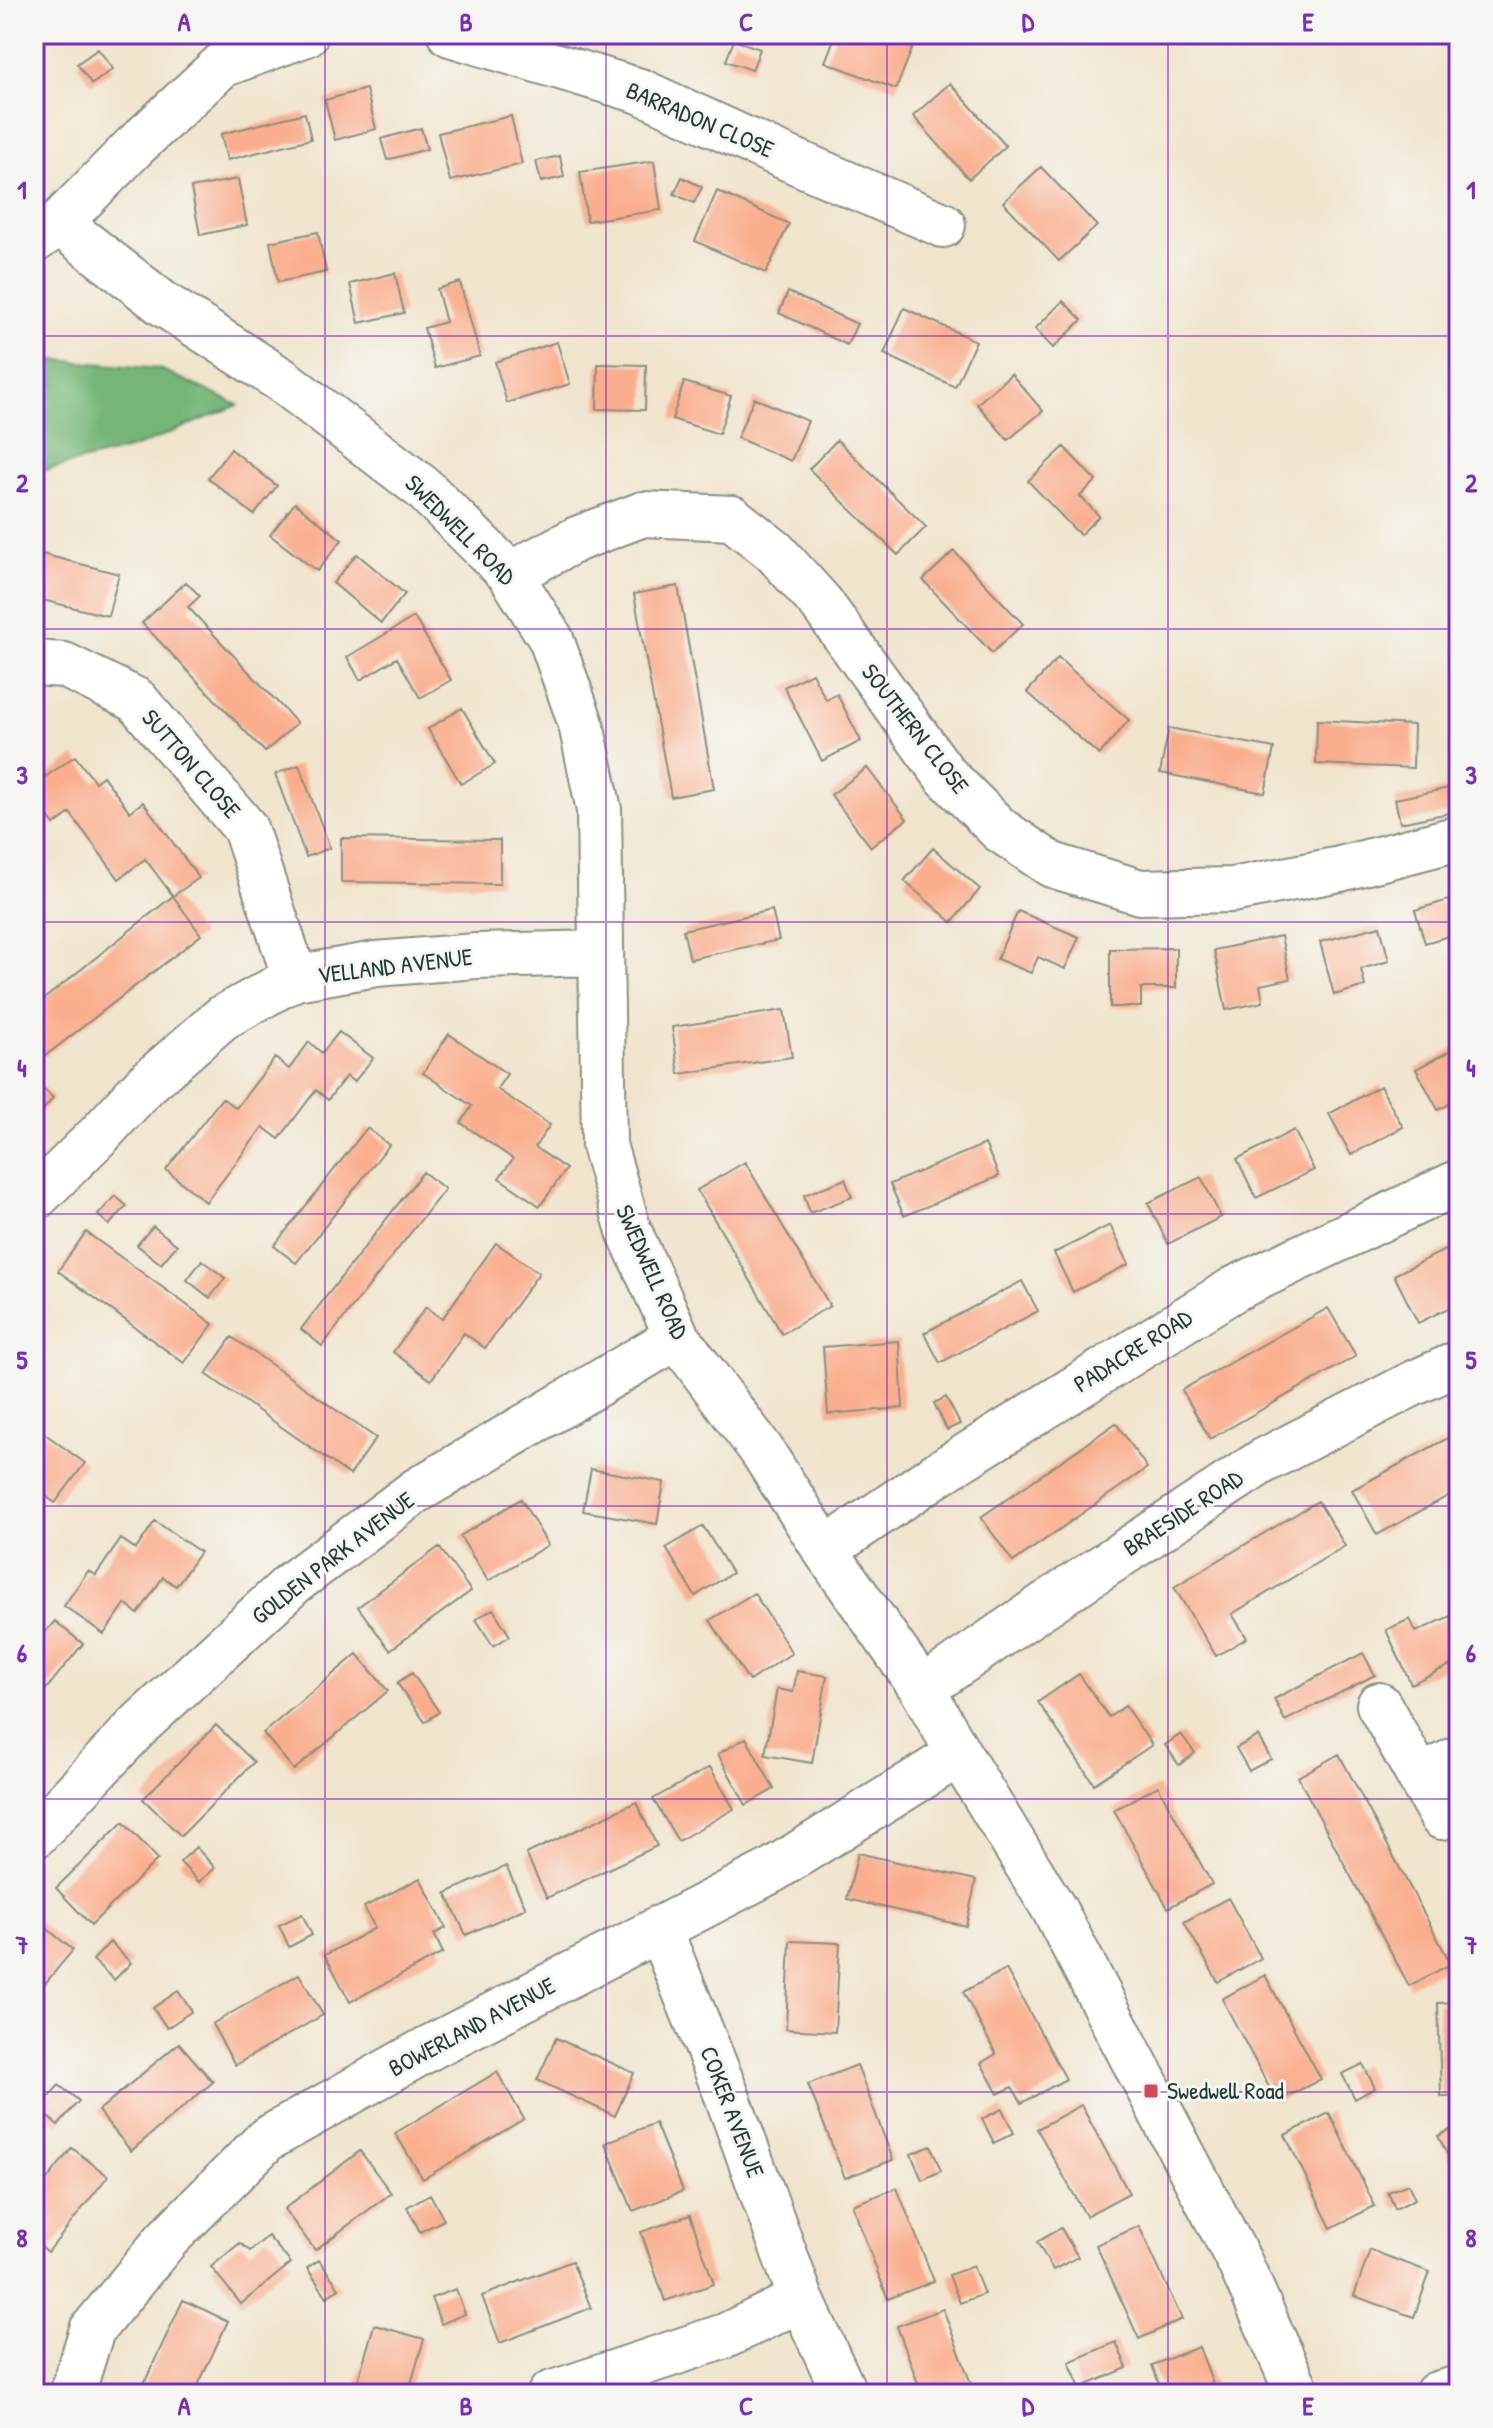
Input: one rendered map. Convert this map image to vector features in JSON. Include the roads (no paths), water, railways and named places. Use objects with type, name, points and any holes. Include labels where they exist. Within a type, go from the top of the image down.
[{"type":"street","points":[[46,232],[222,65],[306,34]]},
{"type":"street","name":"BARRADON CLOSE","points":[[450,34],[640,91],[943,225]]},
{"type":"street","name":"SWEDWELL ROAD","points":[[46,232],[283,381],[423,488],[510,574],[551,639],[581,724],[599,810],[604,1145],[629,1231],[677,1337],[762,1451],[825,1550],[922,1689],[1054,1909],[1240,2263],[1298,2394]]},
{"type":"street","name":"SOUTHERN CLOSE","points":[[510,574],[577,539],[643,514],[732,518],[774,551],[821,603],[945,775],[1000,830],[1052,865],[1140,892],[1232,890],[1340,869],[1459,838]]},
{"type":"street","name":"SUTTON CLOSE","points":[[34,663],[64,665],[136,700],[245,828],[295,978]]},
{"type":"street","name":"VELLAND AVENUE","points":[[34,1199],[145,1085],[222,1018],[295,978],[376,964],[600,953]]},
{"type":"street","name":"PADACRE ROAD","points":[[825,1550],[965,1456],[1234,1289],[1459,1182]]},
{"type":"street","name":"GOLDEN PARK AVENUE","points":[[34,1836],[141,1723],[293,1583],[416,1491],[677,1337]]},
{"type":"street","name":"BRAESIDE ROAD","points":[[922,1689],[1263,1461],[1459,1363]]},
{"type":"street","points":[[1379,1705],[1440,1768],[1442,1817]]},
{"type":"street","name":"BOWERLAND AVENUE","points":[[72,2394],[92,2330],[166,2240],[267,2139],[429,2048],[771,1871],[959,1754]]},
{"type":"street","name":"COKER AVENUE","points":[[659,1928],[726,2093],[801,2299],[845,2394]]},
{"type":"street","points":[[550,2394],[725,2336],[801,2299]]},
{"type":"street","points":[[1437,2394],[1459,2388]]},
{"type":"place","name":"Swedwell Road","points":[[1151,2091]]}]
